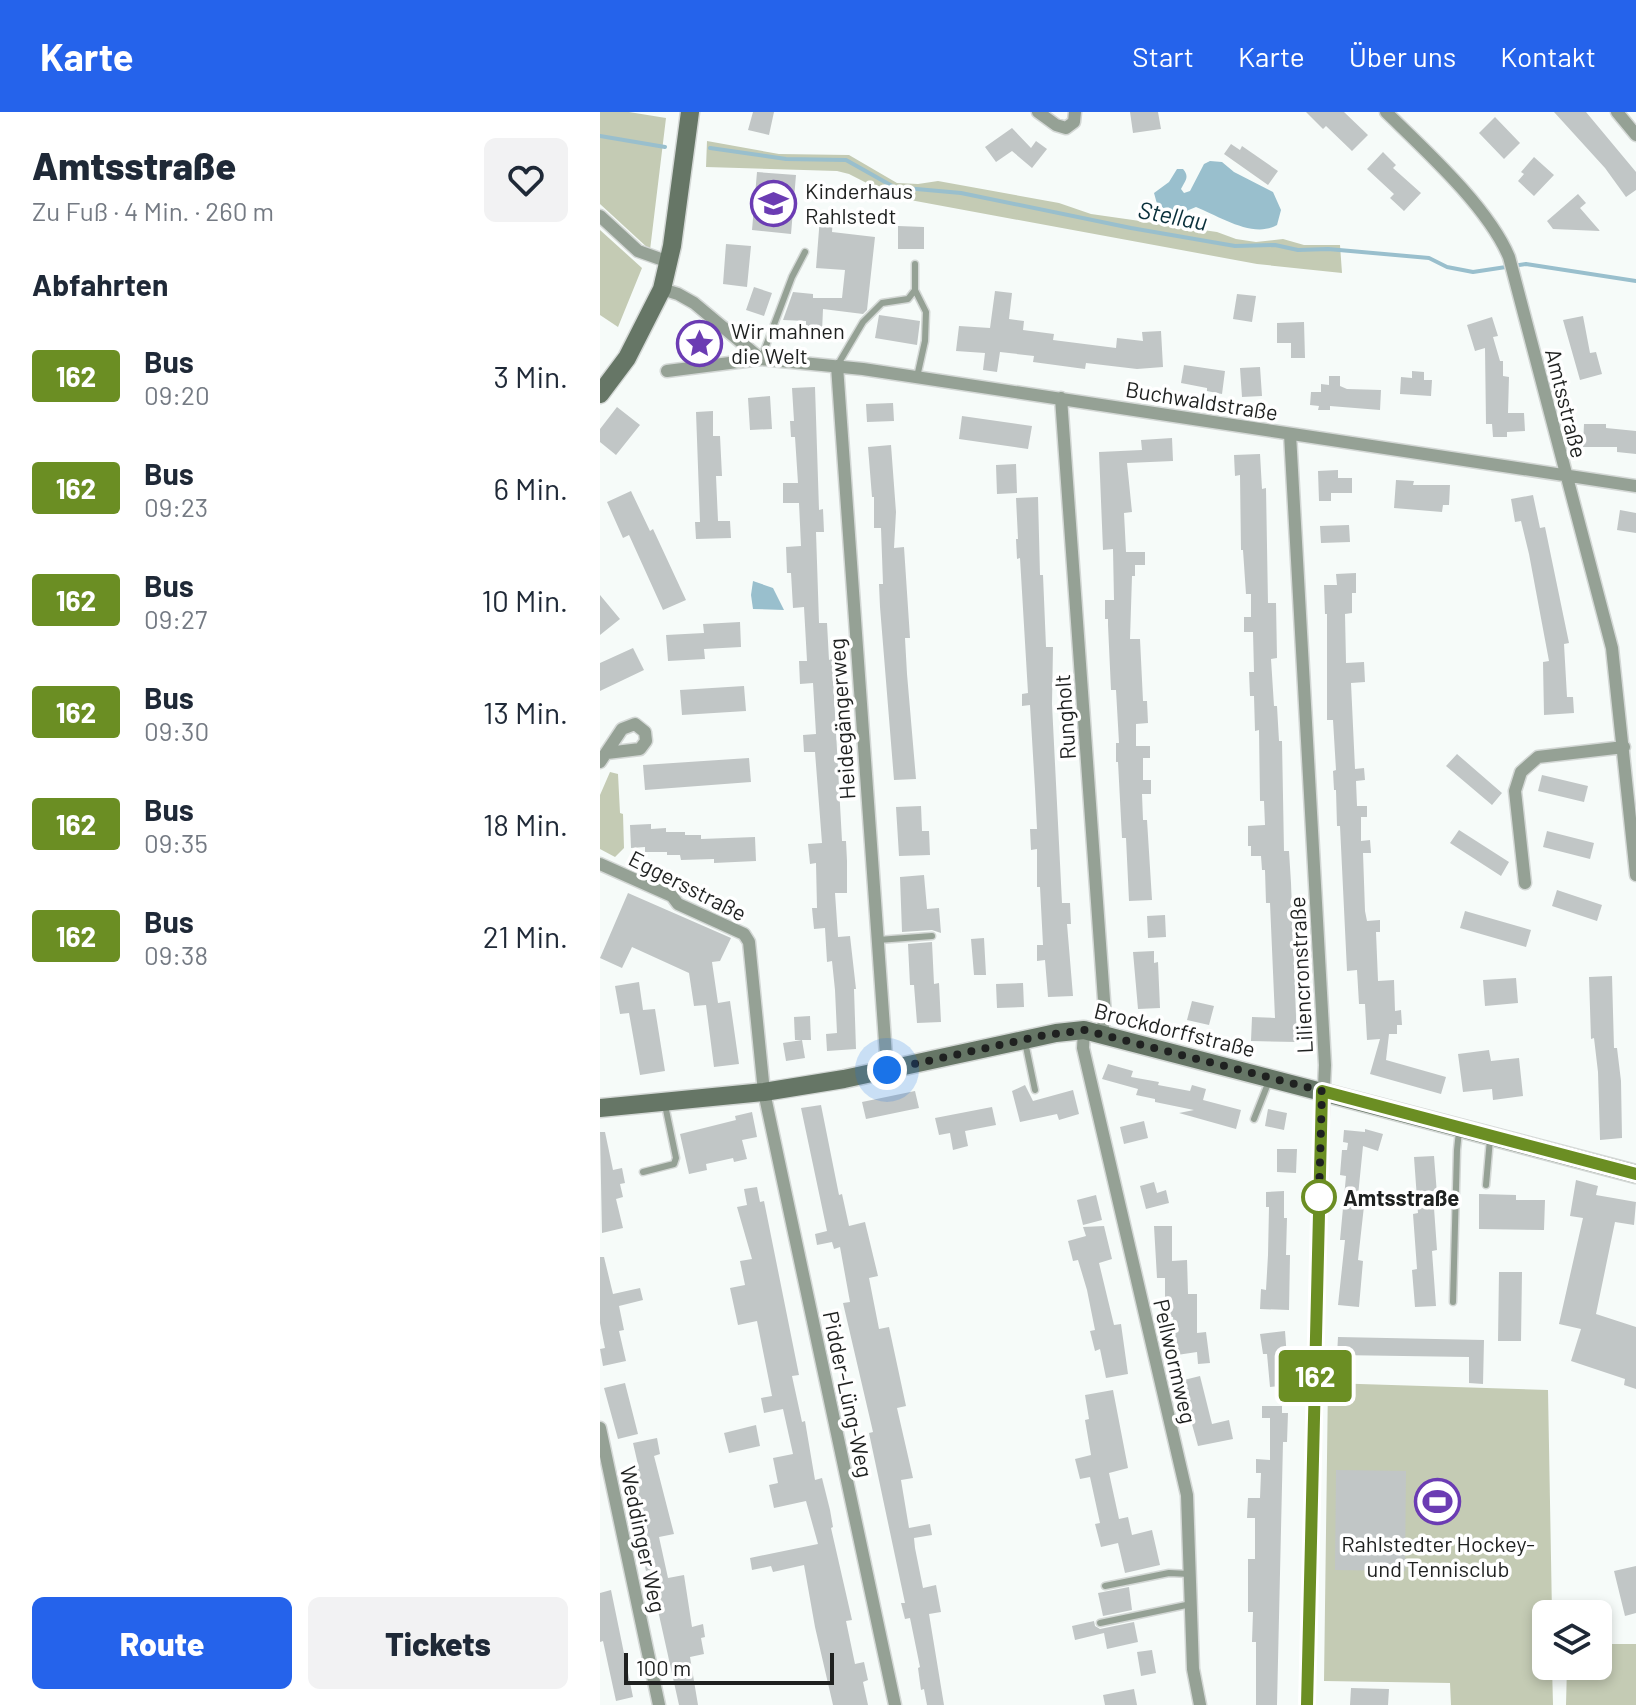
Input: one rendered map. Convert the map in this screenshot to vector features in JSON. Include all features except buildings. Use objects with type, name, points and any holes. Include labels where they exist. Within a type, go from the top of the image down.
[{"type":"street","points":[[600,394],[627,358],[662,289],[669,262],[690,112]]},
{"type":"street","points":[[1038,112],[1066,128],[1074,122],[1075,112]]},
{"type":"street","name":"Amtsstraße","points":[[1386,112],[1485,215],[1500,236],[1509,257],[1612,648],[1636,874]]},
{"type":"street","points":[[1617,112],[1636,135]]},
{"type":"street","points":[[600,216],[638,251],[669,262]]},
{"type":"street","points":[[662,289],[694,303],[761,359]]},
{"type":"street","name":"Buchwaldstraße","points":[[667,371],[761,359],[837,366],[1636,486]]},
{"type":"street","name":"Heidegängerweg","points":[[837,366],[887,1070]]},
{"type":"street","name":"Rungholt","points":[[1061,398],[1105,1014],[1093,1032]]},
{"type":"street","name":"Liliencronstraße","points":[[1290,434],[1325,1065],[1307,1705]]},
{"type":"street","points":[[1525,883],[1515,791],[1521,772],[1538,757],[1624,747]]},
{"type":"street","name":"Eggersstraße","points":[[600,864],[672,896],[678,904],[744,934],[749,942],[764,1092]]},
{"type":"street","name":"Brockdorffstraße","points":[[600,1108],[764,1092],[887,1070],[1024,1039],[1093,1032],[1636,1174]]},
{"type":"street","name":"Pellwormweg","points":[[1093,1032],[1083,1048],[1187,1495],[1193,1669],[1200,1705]]},
{"type":"street","name":"Pidder-Lüng-Weg","points":[[764,1092],[895,1705]]},
{"type":"street","name":"Weddinger Weg","points":[[600,1428],[659,1705]]},
{"type":"lane","points":[[761,359],[792,277],[805,252]]},
{"type":"lane","points":[[915,264],[915,290],[926,312],[925,341],[917,377]]},
{"type":"lane","points":[[837,366],[863,322],[882,303],[908,299],[915,290]]},
{"type":"lane","points":[[878,940],[932,936]]},
{"type":"lane","points":[[1024,1039],[1035,1090]]},
{"type":"lane","points":[[1254,1119],[1270,1077]]},
{"type":"lane","points":[[643,1172],[674,1164],[676,1158],[664,1101]]},
{"type":"lane","points":[[1453,1302],[1460,1128]]},
{"type":"lane","points":[[1486,1185],[1490,1136]]},
{"type":"lane","points":[[1105,1586],[1169,1573],[1190,1574]]},
{"type":"lane","points":[[1100,1623],[1191,1604]]},
{"type":"green space","points":[[600,112],[629,112],[666,118],[650,250],[600,204]]},
{"type":"green space","points":[[707,141],[779,154],[849,155],[897,183],[938,181],[1059,203],[1091,214],[1217,232],[1236,239],[1256,242],[1283,239],[1304,245],[1340,245],[1342,273],[1257,264],[894,197],[837,171],[706,167]]},
{"type":"green space","points":[[600,230],[642,268],[618,327],[600,315]]},
{"type":"green space","points":[[610,772],[618,774],[620,813],[623,814],[624,848],[615,857],[600,849],[600,795]]},
{"type":"green space","name":"Rahlstedter Hockey- und Tennisclub","points":[[1328,1383],[1548,1390],[1552,1600],[1532,1600],[1532,1680],[1552,1680],[1553,1705],[1451,1705],[1450,1683],[1324,1681]]},
{"type":"green space","points":[[1612,1644],[1636,1644],[1636,1705],[1566,1705],[1567,1680],[1612,1680]]},
{"type":"water","points":[[1222,162],[1234,172],[1273,192],[1281,210],[1277,225],[1268,229],[1247,228],[1196,207],[1179,214],[1159,211],[1154,193],[1169,182],[1177,169],[1183,169],[1186,174],[1181,189],[1184,193],[1190,191],[1204,164]]},
{"type":"water","points":[[753,581],[773,588],[784,610],[753,609]]},
{"type":"waterway","name":"Stellau","points":[[600,136],[665,147]]},
{"type":"waterway","name":"Stellau","points":[[710,148],[786,159],[846,160],[894,187],[961,193],[1235,246],[1275,245],[1298,250],[1328,249],[1429,258],[1447,267],[1473,272],[1526,264],[1636,281]]},
{"type":"bus line","name":"162","points":[[1307,1705],[1322,1091],[1636,1174]]},
{"type":"place","name":"Kinderhaus Rahlstedt","points":[[774,203]]},
{"type":"place","name":"Wir mahnen die Welt","points":[[700,343]]},
{"type":"place","name":"Amtsstraße","points":[[1319,1197]]},
{"type":"place","name":"Rahlstedter Hockey- und Tennisclub","points":[[1438,1502]]},
{"type":"route","points":[[887,1070],[1040,1036],[1084,1030],[1322,1091],[1319,1197]]}]
